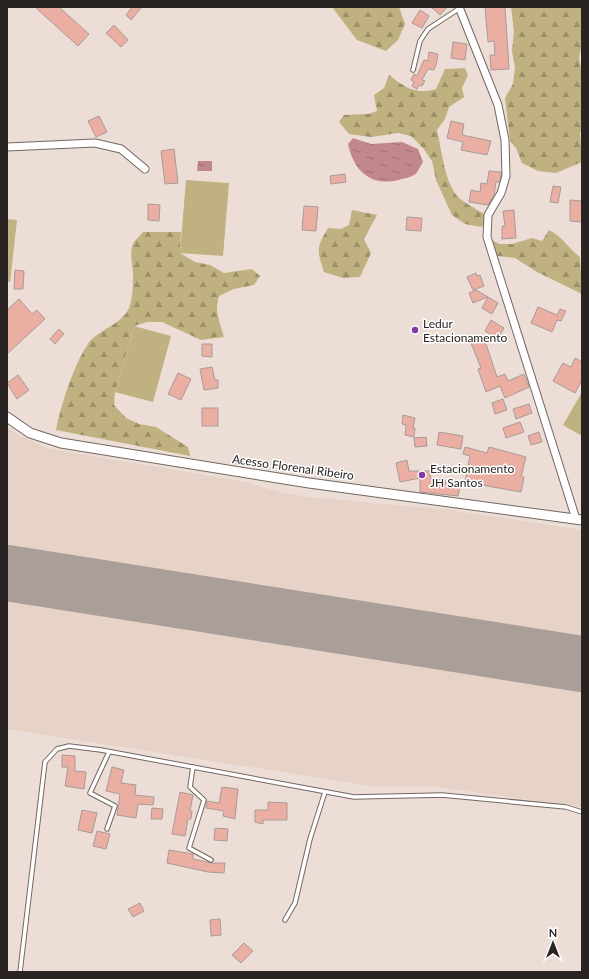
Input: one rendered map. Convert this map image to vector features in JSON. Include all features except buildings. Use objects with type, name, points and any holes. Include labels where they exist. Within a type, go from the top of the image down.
[{"type":"street","points":[[459,7],[498,105],[505,140],[506,176],[501,193],[488,216],[487,237],[579,520]]},
{"type":"street","points":[[7,147],[95,143],[121,149],[145,169]]},
{"type":"street","name":"Acesso Florenal Ribeiro","points":[[7,417],[30,432],[61,443],[314,483],[579,520]]},
{"type":"lane","points":[[413,70],[420,41],[428,29],[459,7]]},
{"type":"lane","points":[[20,972],[45,762],[57,749],[69,746],[109,752],[354,797],[442,795],[566,807],[582,812]]},
{"type":"lane","points":[[107,830],[115,806],[90,793],[109,752]]},
{"type":"lane","points":[[193,767],[190,787],[204,800],[190,848],[211,860]]},
{"type":"lane","points":[[285,920],[295,903],[310,839],[325,792]]},
{"type":"shaded area","points":[[7,427],[20,436],[50,449],[246,482],[279,492],[309,497],[450,510],[582,530],[582,807],[429,786],[378,787],[7,729]]},
{"type":"green space","points":[[332,7],[399,7],[405,24],[398,40],[386,51],[357,40]]},
{"type":"green space","points":[[511,7],[582,7],[582,45],[579,57],[582,75],[582,132],[580,132],[582,162],[556,173],[538,171],[522,163],[516,148],[510,141],[505,98],[513,84],[515,68],[512,51],[514,31]]},
{"type":"green space","points":[[465,68],[468,75],[462,88],[464,97],[449,107],[445,119],[437,130],[444,166],[450,185],[460,199],[484,214],[486,223],[481,227],[465,224],[452,215],[436,180],[432,161],[423,148],[411,136],[398,133],[371,137],[349,134],[339,122],[344,115],[368,114],[377,111],[374,95],[384,88],[389,75],[411,89],[429,91],[436,89],[445,69]]},
{"type":"green space","points":[[186,180],[229,183],[223,256],[180,253]]},
{"type":"green space","points":[[352,210],[377,215],[364,239],[371,253],[360,277],[343,278],[324,272],[319,249],[321,240],[328,228],[341,229],[349,225]]},
{"type":"green space","points":[[7,219],[17,220],[10,282],[7,282]]},
{"type":"green space","points":[[549,230],[558,235],[580,257],[582,294],[537,272],[515,258],[491,255],[487,237],[499,244],[512,244],[532,238],[542,241]]},
{"type":"green space","points":[[143,232],[181,232],[180,253],[195,262],[210,265],[224,273],[252,269],[260,276],[254,285],[234,289],[219,296],[217,312],[224,337],[201,340],[162,322],[147,322],[134,326],[115,392],[114,405],[126,418],[139,424],[156,427],[188,447],[190,456],[56,430],[69,385],[83,352],[92,339],[117,322],[127,312],[133,290],[132,248],[134,242]]},
{"type":"green space","points":[[134,326],[171,336],[153,402],[115,392]]},
{"type":"green space","points":[[582,392],[582,436],[563,425]]},
{"type":"water","points":[[353,138],[371,144],[402,142],[418,149],[423,162],[417,173],[410,177],[392,181],[374,180],[366,176],[355,163],[348,144]]},
{"type":"water","points":[[198,161],[212,161],[212,171],[197,171]]},
{"type":"runway","points":[[7,573],[582,664]]},
{"type":"place","name":"Ledur Estacionamento","points":[[415,330]]},
{"type":"place","name":"Estacionamento JH Santos","points":[[422,475]]}]
